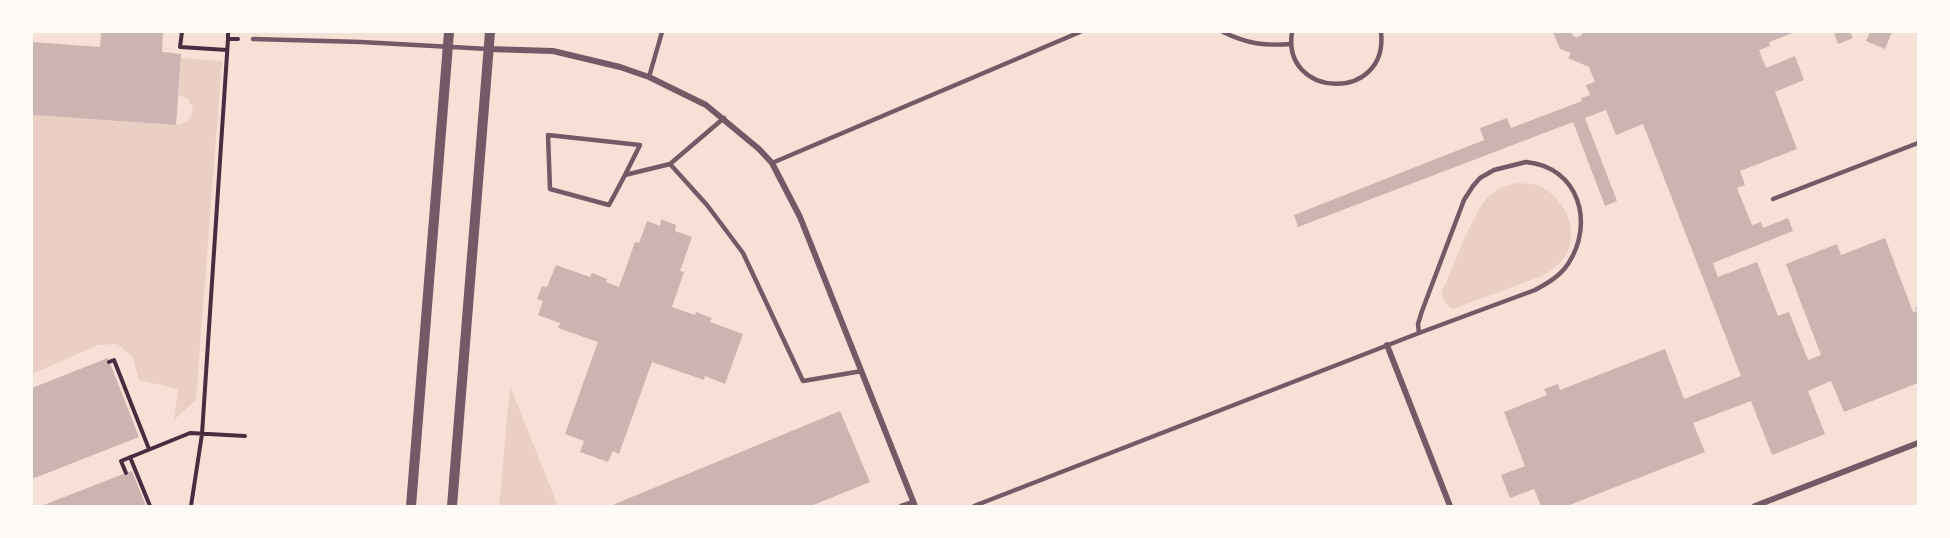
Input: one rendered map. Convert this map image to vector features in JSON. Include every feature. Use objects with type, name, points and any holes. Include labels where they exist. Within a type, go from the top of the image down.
[{"type":"street","points":[[411,507],[449,32]]},
{"type":"street","points":[[452,507],[490,32]]},
{"type":"street","points":[[488,49],[553,51],[649,76],[706,105],[744,134],[772,163],[800,217],[914,504]]},
{"type":"street","points":[[1387,345],[1450,507]]},
{"type":"street","points":[[1755,507],[1918,443]]},
{"type":"lane","points":[[649,76],[662,32]]},
{"type":"lane","points":[[772,163],[1080,32]]},
{"type":"lane","points":[[1223,32],[1239,40],[1264,46],[1291,44]]},
{"type":"lane","points":[[1292,32],[1291,44],[1297,63],[1311,77],[1329,84],[1348,83],[1365,74],[1377,59],[1382,40],[1381,32]]},
{"type":"lane","points":[[253,39],[488,49]]},
{"type":"lane","points":[[625,175],[640,145],[548,135],[550,189],[609,205],[625,175],[670,164],[724,118]]},
{"type":"lane","points":[[1773,199],[1918,143]]},
{"type":"lane","points":[[974,507],[1548,283],[1566,266],[1577,245],[1581,220],[1575,194],[1563,178],[1546,166],[1526,162],[1494,170],[1480,178],[1464,200],[1435,273],[1418,324],[1419,333]]},
{"type":"lane","points":[[670,164],[707,205],[743,253],[803,381],[862,371]]},
{"type":"lane","points":[[902,507],[914,504]]},
{"type":"path","points":[[182,32],[180,47],[227,50]]},
{"type":"path","points":[[191,507],[201,434],[228,39]]},
{"type":"path","points":[[109,362],[114,360],[138,430],[149,449]]},
{"type":"path","points":[[126,473],[121,460],[190,433],[244,436]]},
{"type":"path","points":[[130,457],[150,507]]},
{"type":"shaded area","points":[[181,58],[222,61],[196,400],[174,420],[178,389],[139,380],[132,356],[117,344],[98,345],[32,374],[32,115],[176,125],[186,122],[193,108],[188,99],[178,95]]},
{"type":"shaded area","points":[[1518,183],[1535,184],[1547,190],[1562,206],[1570,226],[1571,237],[1564,258],[1542,276],[1453,309],[1445,302],[1442,292],[1463,241],[1489,196],[1503,187]]},
{"type":"shaded area","points":[[510,386],[558,506],[499,506]]},
{"type":"building","points":[[101,32],[163,32],[162,52],[181,54],[176,125],[32,115],[32,42],[100,47]]},
{"type":"building","points":[[1553,32],[1571,32],[1578,38],[1583,32],[1795,32],[1769,42],[1770,46],[1759,50],[1766,68],[1795,56],[1804,80],[1775,92],[1797,149],[1740,171],[1745,185],[1737,188],[1752,225],[1761,222],[1763,228],[1788,218],[1793,231],[1713,263],[1718,277],[1757,262],[1778,316],[1789,312],[1808,360],[1821,355],[1786,264],[1837,244],[1841,255],[1885,238],[1913,312],[1918,311],[1918,383],[1844,412],[1831,381],[1808,391],[1825,434],[1772,455],[1751,401],[1693,423],[1705,452],[1567,506],[1541,506],[1534,489],[1510,498],[1501,475],[1525,466],[1504,412],[1547,395],[1544,389],[1558,384],[1560,390],[1665,349],[1684,399],[1741,376],[1643,124],[1616,135],[1606,110],[1585,118],[1617,201],[1605,206],[1573,122],[1298,227],[1294,215],[1484,140],[1480,128],[1507,118],[1511,128],[1582,101],[1581,98],[1590,95],[1586,85],[1595,82],[1589,67],[1568,58],[1571,53],[1560,49]]},
{"type":"building","points":[[1850,32],[1853,38],[1838,44],[1834,33]]},
{"type":"building","points":[[1870,32],[1892,32],[1885,49],[1866,41]]},
{"type":"building","points":[[661,219],[676,225],[675,231],[692,237],[680,271],[684,272],[672,307],[712,318],[710,322],[743,334],[725,384],[705,376],[704,380],[652,362],[619,454],[613,451],[608,462],[580,452],[584,441],[565,434],[598,342],[558,328],[560,323],[538,315],[543,301],[537,299],[542,286],[547,287],[556,265],[590,277],[592,273],[619,287],[635,242],[639,243],[647,221],[660,226]]},
{"type":"building","points":[[108,358],[139,437],[32,479],[32,388]]},
{"type":"building","points":[[840,411],[870,482],[811,506],[610,506]]},
{"type":"building","points":[[132,471],[146,506],[41,506],[126,473]]}]
